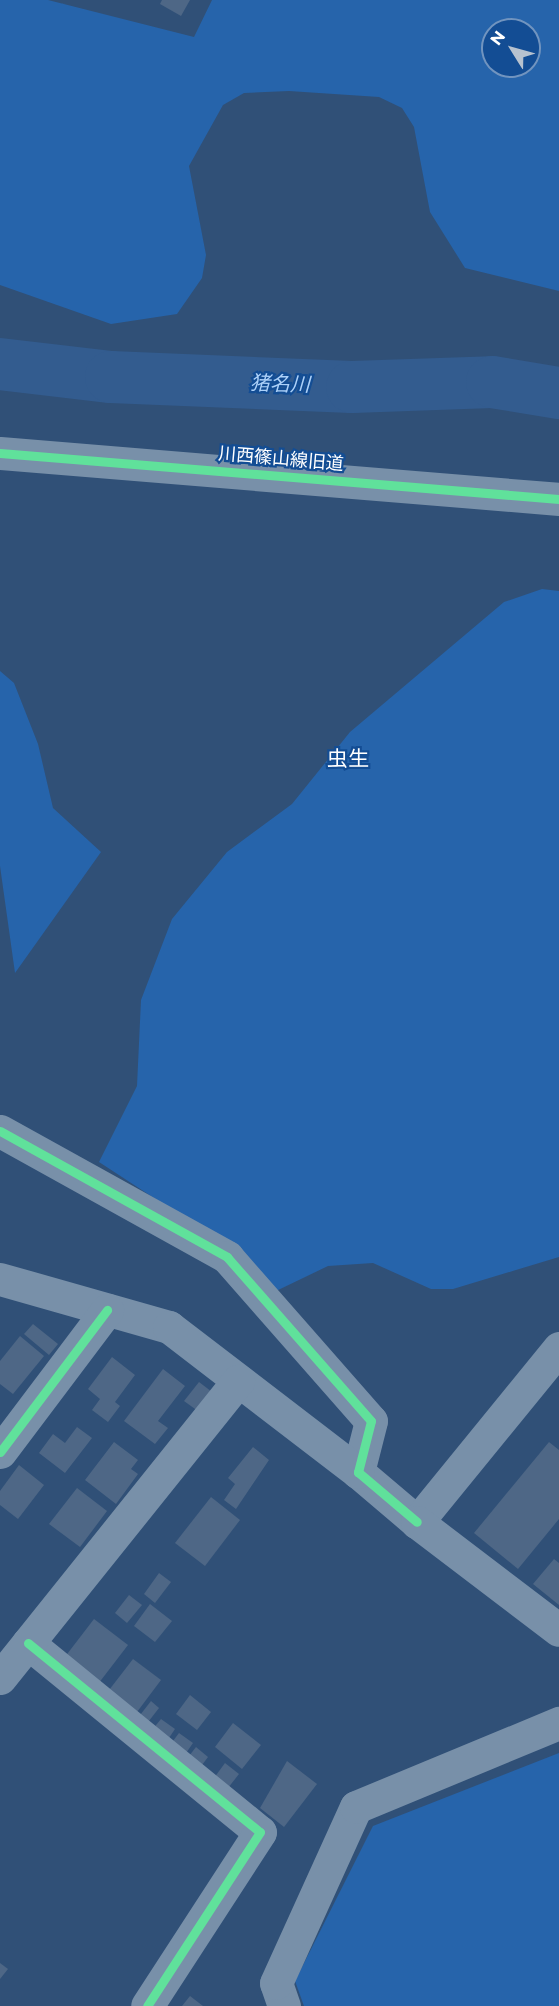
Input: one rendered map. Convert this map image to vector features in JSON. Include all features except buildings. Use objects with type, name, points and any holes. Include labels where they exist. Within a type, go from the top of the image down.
[{"type":"street","name":"川西篠山線旧道","points":[[0,453],[559,499]]},
{"type":"street","points":[[0,1131],[227,1257],[371,1421],[358,1472]]},
{"type":"street","points":[[0,1279],[169,1327],[358,1472],[417,1522],[559,1630]]},
{"type":"street","points":[[0,1452],[107,1310]]},
{"type":"street","points":[[417,1522],[559,1348]]},
{"type":"street","points":[[0,1678],[238,1381]]},
{"type":"street","points":[[28,1643],[260,1832],[147,2006]]},
{"type":"street","points":[[284,2006],[276,1983],[356,1807],[559,1723]]},
{"type":"shaded area","points":[[0,0],[48,0],[194,37],[212,0],[559,0],[559,291],[465,268],[430,212],[414,127],[402,108],[379,97],[289,91],[244,93],[223,105],[189,166],[206,255],[202,278],[177,314],[111,324],[0,285]]},
{"type":"shaded area","points":[[542,589],[559,591],[559,1257],[453,1289],[431,1289],[373,1263],[328,1266],[274,1292],[229,1247],[99,1162],[137,1086],[141,1000],[172,919],[227,852],[292,804],[350,732],[504,602]]},
{"type":"shaded area","points":[[0,671],[14,683],[38,744],[53,808],[101,852],[15,973],[0,866]]},
{"type":"shaded area","points":[[559,1753],[559,2006],[304,2006],[295,1981],[373,1826]]},
{"type":"waterway","name":"猪名川","points":[[0,364],[111,377],[352,387],[492,382],[559,393]]},
{"type":"cycle path","points":[[0,453],[559,499]]},
{"type":"cycle path","points":[[0,1131],[227,1257],[371,1421],[358,1472],[417,1522]]},
{"type":"cycle path","points":[[0,1452],[107,1310]]},
{"type":"cycle path","points":[[28,1643],[260,1832],[147,2006]]},
{"type":"district","name":"虫生","points":[[348,759]]}]
